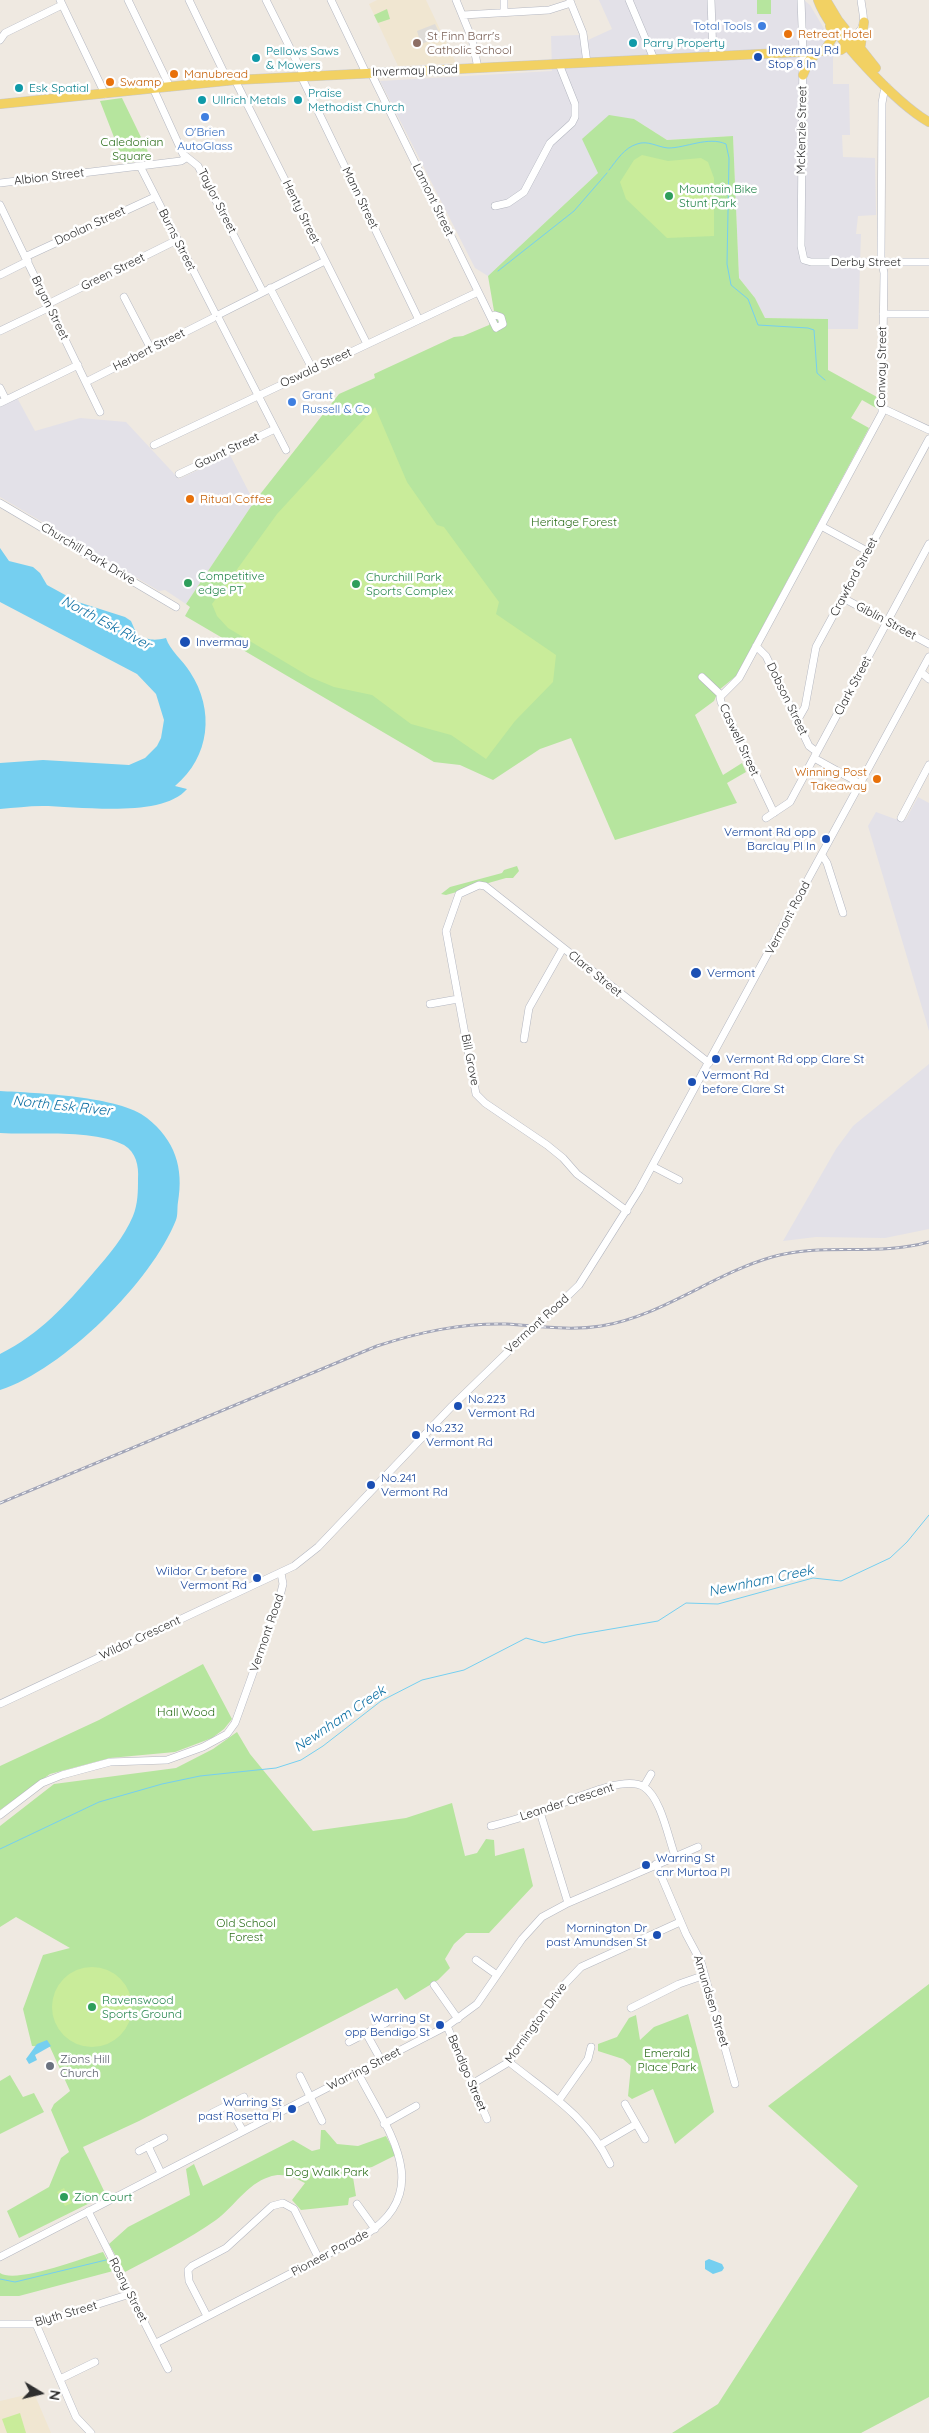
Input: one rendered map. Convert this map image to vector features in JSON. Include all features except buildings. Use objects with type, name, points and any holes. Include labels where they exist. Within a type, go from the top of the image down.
[{"type":"main road","points":[[803,75],[811,59],[825,50],[833,36],[818,0]]},
{"type":"main road","points":[[826,0],[849,42],[860,50],[879,72],[888,87]]},
{"type":"main road","points":[[826,16],[910,110],[929,122]]},
{"type":"main road","points":[[860,50],[864,24]]},
{"type":"main road","name":"Invermay Road","points":[[0,104],[231,80],[803,52],[825,50],[849,42]]},
{"type":"street","points":[[128,0],[170,87]]},
{"type":"street","name":"Henty Street","points":[[189,0],[367,344]]},
{"type":"street","name":"Mann Street","points":[[266,0],[419,320]]},
{"type":"street","name":"Lamont Street","points":[[331,0],[496,328]]},
{"type":"street","points":[[456,0],[472,38],[478,68]]},
{"type":"street","points":[[504,0],[504,12]]},
{"type":"street","points":[[629,0],[654,60]]},
{"type":"street","points":[[711,0],[713,56]]},
{"type":"street","name":"McKenzie Street","points":[[801,0],[803,52],[801,246],[804,260]]},
{"type":"street","points":[[849,42],[862,34],[864,24],[861,0]]},
{"type":"street","points":[[0,40],[5,33],[61,2],[105,94]]},
{"type":"street","points":[[463,15],[549,10],[570,2],[583,33],[587,63]]},
{"type":"street","points":[[495,206],[508,203],[524,192],[550,143],[575,117],[575,104],[560,64]]},
{"type":"street","name":"Conway Street","points":[[756,646],[879,420],[882,408],[882,103],[883,93],[888,87]]},
{"type":"street","name":"Taylor Street","points":[[153,88],[186,158],[193,160],[198,166],[263,292]]},
{"type":"street","name":"Albion Street","points":[[0,182],[180,162],[186,158]]},
{"type":"street","name":"Burns Street","points":[[140,166],[286,450]]},
{"type":"street","name":"Doolan Street","points":[[0,275],[27,259],[155,197]]},
{"type":"street","name":"Bryan Street","points":[[0,205],[100,412]]},
{"type":"street","name":"Green Street","points":[[0,331],[177,240]]},
{"type":"street","name":"Derby Street","points":[[804,260],[811,262],[929,262]]},
{"type":"street","name":"Herbert Street","points":[[86,382],[325,261]]},
{"type":"street","points":[[270,288],[313,370]]},
{"type":"street","name":"Oswald Street","points":[[154,445],[478,292]]},
{"type":"street","points":[[124,297],[151,349]]},
{"type":"street","points":[[883,314],[929,314]]},
{"type":"street","points":[[0,388],[3,402],[78,365]]},
{"type":"street","points":[[882,408],[929,430]]},
{"type":"street","name":"Gaunt Street","points":[[179,474],[275,429]]},
{"type":"street","name":"Crawford Street","points":[[797,721],[805,707],[816,648],[929,439]]},
{"type":"street","name":"Churchill Park Drive","points":[[0,503],[176,607]]},
{"type":"street","points":[[821,526],[867,551]]},
{"type":"street","name":"Clark Street","points":[[766,818],[790,802],[929,544]]},
{"type":"street","name":"Giblin Street","points":[[843,598],[929,644]]},
{"type":"street","name":"Caswell Street","points":[[756,646],[737,681],[721,695],[721,702],[774,813]]},
{"type":"street","name":"Dobson Street","points":[[756,646],[766,656],[809,746],[816,755],[861,784]]},
{"type":"street","name":"Vermont Road","points":[[0,1815],[52,1778],[110,1762],[167,1760],[203,1748],[227,1734],[240,1712],[279,1600],[283,1584],[281,1573],[318,1547],[473,1384],[546,1318],[579,1285],[627,1211],[929,657]]},
{"type":"street","points":[[921,672],[929,679]]},
{"type":"street","points":[[702,677],[721,695]]},
{"type":"street","points":[[901,818],[929,765]]},
{"type":"street","points":[[822,855],[827,863],[843,913]]},
{"type":"street","name":"Clare Street","points":[[482,885],[709,1063]]},
{"type":"street","name":"Bill Grove","points":[[482,885],[459,894],[446,926],[474,1087],[480,1099],[547,1145],[577,1174],[627,1211]]},
{"type":"street","points":[[524,1039],[529,1008],[563,948]]},
{"type":"street","points":[[430,1004],[458,999]]},
{"type":"street","points":[[652,1166],[678,1180]]},
{"type":"street","name":"Wildor Crescent","points":[[0,1704],[234,1592],[281,1573]]},
{"type":"street","points":[[651,1774],[644,1786],[658,1803],[675,1856]]},
{"type":"street","name":"Leander Crescent","points":[[491,1826],[540,1812],[587,1794],[621,1784],[630,1783],[644,1786]]},
{"type":"street","points":[[540,1812],[568,1903]]},
{"type":"street","name":"Warring Street","points":[[0,2257],[458,2020],[477,2004],[532,1927],[542,1917],[568,1903],[698,1847]]},
{"type":"street","name":"Amundsen Street","points":[[656,1864],[680,1922],[706,1975],[735,2084]]},
{"type":"street","name":"Mornington Drive","points":[[472,2084],[509,2062],[563,1986],[581,1967],[680,1922]]},
{"type":"street","points":[[476,1960],[497,1975]]},
{"type":"street","points":[[632,2008],[679,1984],[706,1975]]},
{"type":"street","points":[[434,1985],[458,2020]]},
{"type":"street","points":[[349,2042],[386,2023]]},
{"type":"street","name":"Bendigo Street","points":[[447,2026],[487,2119]]},
{"type":"street","points":[[366,2033],[380,2060]]},
{"type":"street","points":[[559,2100],[588,2059],[591,2046]]},
{"type":"street","points":[[509,2062],[559,2100],[584,2124],[600,2144],[610,2164]]},
{"type":"street","name":"Pioneer Parade","points":[[156,2344],[376,2229],[392,2213],[401,2193],[403,2181],[398,2151],[358,2073]]},
{"type":"street","points":[[300,2076],[322,2121]]},
{"type":"street","points":[[212,2113],[244,2096]]},
{"type":"street","points":[[625,2104],[645,2139]]},
{"type":"street","points":[[228,2105],[243,2131]]},
{"type":"street","points":[[384,2124],[416,2106]]},
{"type":"street","points":[[600,2144],[636,2124]]},
{"type":"street","points":[[139,2151],[164,2138]]},
{"type":"street","points":[[148,2146],[161,2173]]},
{"type":"street","points":[[207,2316],[189,2281],[188,2270],[234,2242],[272,2206],[283,2203],[294,2209],[319,2259]]},
{"type":"street","points":[[357,2204],[376,2229]]},
{"type":"street","name":"Rosny Street","points":[[88,2211],[168,2369]]},
{"type":"street","name":"Blyth Street","points":[[0,2324],[36,2324],[130,2294]]},
{"type":"street","points":[[36,2324],[76,2417],[91,2433]]},
{"type":"street","points":[[60,2379],[95,2362]]},
{"type":"shaded area","name":"St Finn Barr's Catholic School","points":[[377,0],[426,0],[456,63],[398,66],[369,4]]},
{"type":"shaded area","points":[[599,0],[804,0],[810,5],[826,32],[827,42],[833,56],[833,84],[849,84],[850,135],[842,135],[843,157],[875,158],[876,215],[858,216],[856,234],[861,234],[858,329],[828,329],[828,319],[765,318],[755,298],[739,278],[733,136],[667,140],[634,119],[598,173],[488,276],[475,268],[380,81],[552,71],[551,36],[579,35],[588,40],[612,29]]},
{"type":"shaded area","points":[[435,24],[441,36],[436,38],[434,35],[431,37],[432,40],[421,44],[417,31]]},
{"type":"shaded area","points":[[14,392],[35,431],[80,418],[126,422],[179,479],[230,455],[254,502],[186,604],[165,590],[159,591],[0,497],[0,399]]},
{"type":"shaded area","points":[[918,797],[929,803],[929,1031],[868,826],[876,812],[895,819],[906,819]]},
{"type":"shaded area","points":[[929,1064],[929,1229],[885,1238],[816,1237],[783,1241],[836,1149],[853,1126]]},
{"type":"shaded area","points":[[34,2393],[51,2433],[0,2433],[0,2401]]},
{"type":"green space","points":[[757,0],[771,0],[771,14],[757,14]]},
{"type":"green space","points":[[387,9],[390,19],[378,23],[374,15]]},
{"type":"green space","name":"Caledonian Square","points":[[122,98],[152,160],[124,163],[100,101]]},
{"type":"green space","name":"Heritage Forest","points":[[609,115],[634,119],[667,140],[733,136],[739,278],[755,298],[765,318],[828,319],[828,370],[877,397],[878,409],[862,400],[851,418],[869,428],[736,676],[719,690],[714,701],[695,715],[723,775],[742,763],[746,772],[727,783],[737,803],[615,840],[571,738],[540,749],[493,780],[460,765],[434,762],[185,616],[190,607],[186,604],[254,502],[339,394],[375,378],[374,374],[454,337],[463,336],[489,325],[494,311],[488,276],[598,173],[582,139]]},
{"type":"green space","name":"Mountain Bike Stunt Park","points":[[642,155],[668,161],[701,158],[708,162],[714,178],[714,236],[667,238],[626,199],[620,182],[634,160]]},
{"type":"green space","name":"Churchill Park Sports Complex","points":[[375,407],[407,482],[437,525],[444,527],[499,602],[496,614],[556,655],[553,682],[515,721],[486,759],[451,735],[411,724],[372,695],[334,687],[310,677],[228,628],[217,616],[212,604],[277,514]]},
{"type":"green space","points":[[517,866],[519,871],[513,878],[506,878],[446,895],[441,894],[450,887],[502,873],[504,870]]},
{"type":"green space","name":"Hall Wood","points":[[203,1664],[232,1719],[224,1729],[212,1738],[175,1752],[110,1758],[50,1774],[0,1810],[0,1766],[99,1720]]},
{"type":"green space","name":"Old School Forest","points":[[237,1732],[250,1754],[313,1831],[406,1818],[452,1803],[465,1856],[477,1853],[486,1839],[494,1840],[495,1856],[524,1848],[533,1886],[489,1933],[466,1933],[454,1944],[445,1959],[450,1968],[438,1980],[405,2000],[397,1988],[139,2121],[83,2147],[106,2195],[19,2238],[7,2211],[49,2187],[61,2158],[69,2152],[51,2110],[54,2104],[70,2091],[50,2047],[32,2046],[23,2009],[43,1955],[70,1948],[16,1917],[0,1927],[0,1826],[54,1784],[176,1768],[213,1749]]},
{"type":"green space","name":"Ravenswood Sports Ground","points":[[92,1967],[107,1970],[120,1979],[129,1992],[132,2007],[129,2022],[120,2035],[107,2044],[92,2047],[77,2044],[64,2035],[55,2022],[52,2007],[55,1992],[64,1979],[77,1970]]},
{"type":"green space","points":[[929,1984],[929,2397],[861,2433],[672,2433],[718,2404],[858,2186],[768,2106]]},
{"type":"green space","name":"Emerald Place Park","points":[[688,2014],[714,2112],[675,2144],[653,2089],[632,2099],[628,2096],[631,2066],[623,2059],[598,2051],[598,2044],[617,2037],[629,2018],[636,2015],[640,2040],[654,2027]]},
{"type":"green space","points":[[10,2075],[23,2097],[34,2093],[44,2112],[0,2134],[0,2081]]},
{"type":"green space","name":"Dog Walk Park","points":[[321,2130],[325,2130],[337,2144],[358,2146],[386,2136],[396,2155],[372,2167],[352,2171],[356,2196],[349,2198],[348,2205],[301,2210],[292,2200],[305,2183],[283,2175],[261,2180],[247,2190],[216,2220],[171,2248],[125,2272],[109,2244],[128,2227],[190,2195],[186,2169],[194,2164],[203,2186],[293,2140],[312,2151],[320,2149]]},
{"type":"green space","name":"Zion Court","points":[[64,2188],[72,2203],[65,2206],[57,2192]]},
{"type":"green space","points":[[103,2252],[113,2271],[19,2296],[0,2296],[0,2273],[8,2276],[34,2273]]},
{"type":"green space","points":[[20,2413],[26,2433],[7,2433],[2,2419]]},
{"type":"water","name":"North Esk River","points":[[0,548],[9,561],[33,567],[40,573],[47,585],[78,602],[125,617],[131,621],[137,635],[152,640],[166,638],[170,647],[187,668],[198,687],[203,702],[205,732],[202,747],[196,761],[175,786],[187,789],[175,798],[139,808],[97,809],[42,806],[0,809],[0,763],[43,760],[129,765],[145,758],[157,746],[161,738],[164,720],[156,694],[137,674],[0,602]]},
{"type":"water","name":"North Esk River","points":[[0,1091],[98,1100],[118,1105],[147,1118],[171,1145],[178,1166],[180,1190],[176,1220],[164,1244],[126,1295],[77,1344],[51,1364],[25,1379],[0,1390],[0,1354],[28,1337],[62,1308],[121,1238],[135,1211],[138,1174],[136,1160],[131,1151],[124,1145],[111,1140],[81,1135],[0,1133]]},
{"type":"water","points":[[47,2040],[51,2046],[35,2055],[37,2060],[29,2064],[26,2059],[37,2044]]},
{"type":"water","points":[[709,2259],[722,2264],[724,2268],[722,2271],[713,2274],[705,2269],[705,2261]]},
{"type":"waterway","points":[[609,170],[625,151],[641,143],[668,148],[712,141],[726,144],[729,158],[727,264],[731,285],[748,299],[758,325],[814,330],[817,373],[825,380]]},
{"type":"waterway","points":[[498,271],[574,211],[607,173]]},
{"type":"waterway","name":"Newnham Creek","points":[[0,1849],[99,1802],[162,1784],[200,1776],[276,1768],[301,1760],[323,1746],[381,1701],[422,1680],[464,1670],[526,1638],[544,1643],[576,1635],[658,1621],[686,1603],[718,1604],[813,1578],[841,1581],[890,1558],[907,1542],[929,1515]]},
{"type":"waterway","points":[[0,2279],[15,2282],[106,2260]]},
{"type":"railway","points":[[0,1503],[377,1346],[409,1337],[441,1329],[490,1324],[566,1328],[601,1326],[645,1313],[750,1264],[772,1257],[811,1250],[889,1249],[929,1242]]},
{"type":"place","name":"Total Tools","points":[[762,26]]},
{"type":"place","name":"Retreat Hotel","points":[[788,34]]},
{"type":"place","name":"St Finn Barr's Catholic School","points":[[417,43]]},
{"type":"place","name":"Parry Property","points":[[633,43]]},
{"type":"place","name":"Invermay Rd Stop 8 In","points":[[758,57]]},
{"type":"place","name":"Pellows Saws & Mowers","points":[[256,58]]},
{"type":"place","name":"Manubread","points":[[174,74]]},
{"type":"place","name":"Swamp","points":[[110,82]]},
{"type":"place","name":"Esk Spatial","points":[[19,88]]},
{"type":"place","name":"Ullrich Metals","points":[[202,100]]},
{"type":"place","name":"Praise Methodist Church","points":[[298,100]]},
{"type":"place","name":"O'Brien AutoGlass","points":[[205,117]]},
{"type":"place","name":"Mountain Bike Stunt Park","points":[[669,196]]},
{"type":"place","name":"Grant Russell & Co","points":[[292,402]]},
{"type":"place","name":"Ritual Coffee","points":[[190,499]]},
{"type":"place","name":"Competitive edge PT","points":[[188,583]]},
{"type":"place","name":"Churchill Park Sports Complex","points":[[356,584]]},
{"type":"place","name":"Invermay","points":[[185,642]]},
{"type":"place","name":"Winning Post Takeaway","points":[[877,779]]},
{"type":"place","name":"Vermont Rd opp Barclay Pl In","points":[[826,839]]},
{"type":"place","name":"Vermont","points":[[696,973]]},
{"type":"place","name":"Vermont Rd opp Clare St","points":[[716,1059]]},
{"type":"place","name":"Vermont Rd before Clare St","points":[[692,1082]]},
{"type":"place","name":"No.223 Vermont Rd","points":[[458,1406]]},
{"type":"place","name":"No.232 Vermont Rd","points":[[416,1435]]},
{"type":"place","name":"No.241 Vermont Rd","points":[[371,1485]]},
{"type":"place","name":"Wildor Cr before Vermont Rd","points":[[257,1578]]},
{"type":"place","name":"Warring St cnr Murtoa Pl","points":[[646,1865]]},
{"type":"place","name":"Mornington Dr past Amundsen St","points":[[657,1935]]},
{"type":"place","name":"Ravenswood Sports Ground","points":[[92,2007]]},
{"type":"place","name":"Warring St opp Bendigo St","points":[[440,2025]]},
{"type":"place","name":"Zions Hill Church","points":[[50,2066]]},
{"type":"place","name":"Warring St past Rosetta Pl","points":[[292,2109]]},
{"type":"place","name":"Zion Court","points":[[64,2197]]}]
